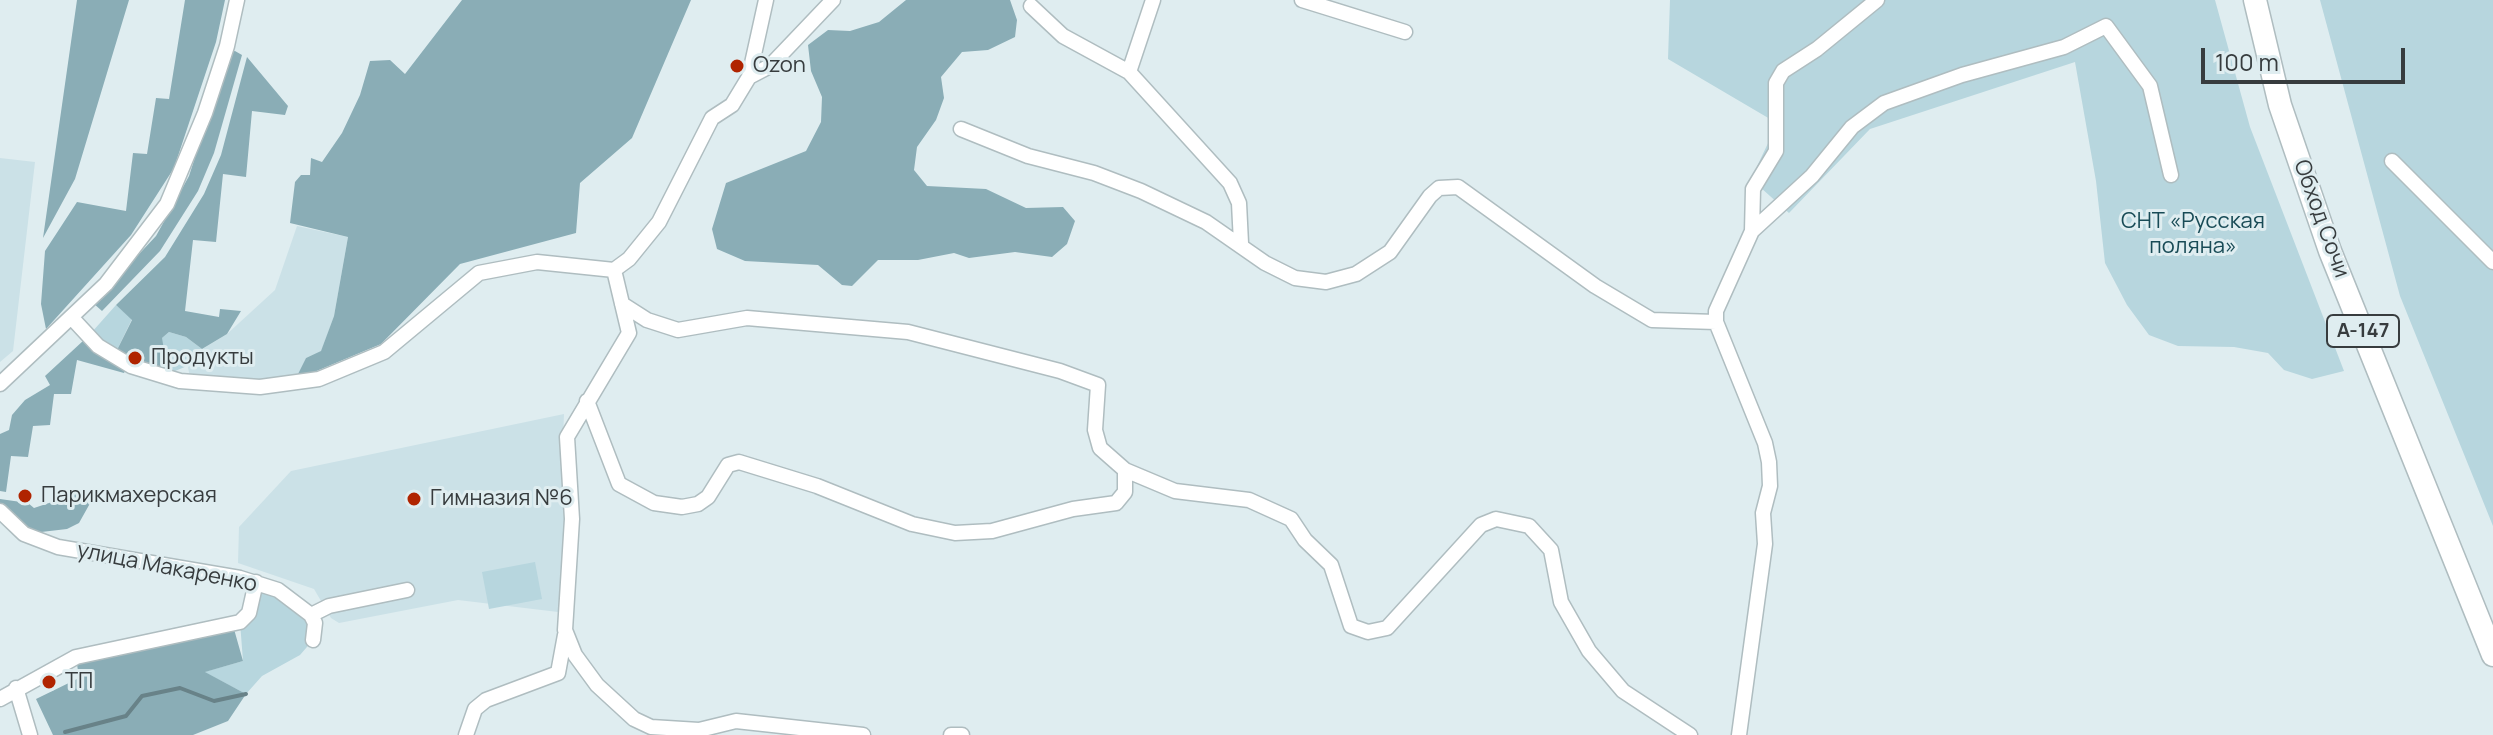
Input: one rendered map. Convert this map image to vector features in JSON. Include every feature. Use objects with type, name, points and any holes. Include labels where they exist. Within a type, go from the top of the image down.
[{"type":"highway","name":"Обход Сочи","points":[[2255,0],[2280,105],[2330,251],[2493,655]]},
{"type":"street","points":[[0,384],[106,284],[167,204],[205,113],[227,46],[237,0]]},
{"type":"street","points":[[72,318],[112,358],[180,381],[260,387],[319,379],[384,352],[479,273],[537,262],[614,270],[629,259],[659,222],[712,118],[732,105],[749,77],[766,0]]},
{"type":"street","points":[[749,77],[770,66],[833,0]]},
{"type":"street","points":[[1129,72],[1153,0]]},
{"type":"street","points":[[1302,0],[1405,32]]},
{"type":"street","points":[[1739,735],[1765,544],[1763,513],[1770,486],[1767,453],[1716,322],[1716,311],[1752,231],[1753,189],[1778,142],[1776,83],[1783,71],[1817,49],[1877,0]]},
{"type":"street","points":[[1031,6],[1063,36],[1129,72],[1230,183],[1239,203],[1241,243]]},
{"type":"street","points":[[1752,231],[1812,176],[1852,127],[1884,103],[1962,75],[2064,47],[2106,26],[2150,86],[2171,175]]},
{"type":"street","points":[[961,129],[1028,156],[1094,173],[1141,191],[1241,243],[1265,263],[1295,278],[1326,282],[1356,274],[1390,252],[1430,196],[1439,188],[1458,187],[1595,286],[1652,320],[1716,322]]},
{"type":"street","points":[[2392,161],[2493,262]]},
{"type":"street","points":[[466,735],[475,709],[486,700],[558,673],[565,630],[572,519],[567,437],[629,333],[614,270]]},
{"type":"street","points":[[622,304],[667,328],[710,327],[747,318],[884,328],[1060,371],[1098,385],[1095,430],[1100,448],[1125,470],[1175,491],[1249,500],[1291,519],[1305,540],[1331,565],[1351,626],[1368,632],[1387,628],[1481,525],[1496,519],[1529,526],[1551,550],[1561,602],[1589,651],[1623,691],[1690,735]]},
{"type":"street","points":[[587,401],[619,484],[654,503],[682,507],[698,504],[708,497],[728,465],[739,462],[817,486],[912,524],[975,533],[1073,509],[1116,503],[1125,492],[1125,470]]},
{"type":"street","name":"улица Макаренко","points":[[0,511],[24,534],[58,547],[256,582],[278,590],[311,615]]},
{"type":"street","points":[[0,699],[76,657],[240,622],[249,613],[256,582]]},
{"type":"street","points":[[313,640],[315,623],[311,615],[329,606],[407,590]]},
{"type":"street","points":[[565,630],[575,655],[597,685],[634,719],[651,727],[699,730],[736,721],[863,735]]},
{"type":"street","points":[[16,688],[30,735]]},
{"type":"street","points":[[951,735],[962,735]]},
{"type":"shaded area","points":[[77,0],[129,0],[75,179],[43,238]]},
{"type":"shaded area","points":[[185,0],[225,0],[216,42],[174,168],[131,235],[46,329],[41,304],[45,251],[77,202],[126,211],[133,153],[147,154],[156,98],[169,99]]},
{"type":"shaded area","points":[[462,0],[691,0],[632,138],[580,183],[576,233],[460,264],[381,344],[295,380],[306,358],[321,351],[334,316],[348,237],[290,223],[295,182],[301,175],[310,175],[311,158],[322,162],[342,133],[360,95],[370,61],[390,60],[405,74]]},
{"type":"shaded area","points":[[906,0],[1010,0],[1017,20],[1015,37],[988,50],[962,52],[941,77],[944,98],[936,120],[917,147],[914,170],[927,186],[986,189],[1026,208],[1063,207],[1075,221],[1067,244],[1052,257],[1015,252],[969,258],[954,253],[918,260],[878,260],[852,286],[842,285],[818,265],[745,261],[717,249],[712,229],[726,183],[806,151],[821,122],[822,97],[811,71],[808,45],[828,30],[850,31],[879,22]]},
{"type":"shaded area","points":[[229,52],[242,55],[214,153],[198,191],[160,251],[102,311],[93,303],[156,236],[189,176]]},
{"type":"shaded area","points":[[247,57],[288,106],[285,115],[252,111],[246,177],[223,174],[216,242],[193,240],[185,311],[219,317],[220,309],[241,311],[227,334],[202,349],[186,337],[169,332],[162,338],[168,374],[140,364],[143,354],[132,350],[128,360],[115,354],[132,320],[116,305],[165,257],[204,194],[221,155]]},
{"type":"shaded area","points":[[0,158],[35,162],[13,351],[0,362]]},
{"type":"shaded area","points":[[297,226],[348,237],[334,316],[321,352],[306,358],[295,380],[191,381],[186,359],[227,334],[275,290]]},
{"type":"shaded area","points":[[84,340],[94,352],[126,369],[124,373],[77,360],[71,394],[54,394],[50,425],[33,426],[28,457],[11,456],[6,492],[0,491],[0,434],[9,430],[12,415],[25,400],[50,385],[45,376]]},
{"type":"shaded area","name":"Гимназия №6","points":[[564,414],[562,466],[566,543],[558,612],[458,600],[339,623],[331,618],[314,589],[238,563],[239,527],[291,471]]},
{"type":"shaded area","points":[[68,492],[93,498],[79,523],[67,529],[24,534],[0,511],[0,499],[28,503],[34,508],[61,499]]},
{"type":"shaded area","points":[[232,622],[243,661],[205,672],[246,694],[228,721],[193,735],[53,735],[36,699],[79,678],[76,657]]},
{"type":"green space","name":"СНТ «Русская поляна»","points":[[1670,0],[2215,0],[2250,127],[2344,371],[2312,379],[2284,370],[2268,353],[2234,347],[2178,346],[2149,335],[2127,305],[2105,263],[2096,181],[2075,62],[1870,129],[1789,213],[1751,179],[1770,139],[1770,119],[1668,59]]},
{"type":"green space","points":[[2320,0],[2493,0],[2493,526],[2400,296]]},
{"type":"green space","points":[[116,305],[132,319],[115,354],[92,332]]},
{"type":"green space","points":[[169,332],[186,337],[202,349],[206,358],[168,374],[161,346],[162,338]]},
{"type":"green space","points":[[535,562],[542,599],[489,609],[482,572]]},
{"type":"green space","points":[[256,582],[311,615],[313,640],[300,655],[262,676],[246,694],[204,672],[243,661],[240,622]]},
{"type":"waterway","points":[[65,732],[126,716],[142,696],[180,688],[214,701],[246,694]]},
{"type":"place","name":"Ozon","points":[[737,66]]},
{"type":"place","name":"Продукты","points":[[135,358]]},
{"type":"place","name":"Парикмахерская","points":[[25,496]]},
{"type":"place","name":"Гимназия №6","points":[[414,499]]},
{"type":"place","name":"ТП","points":[[49,682]]}]
